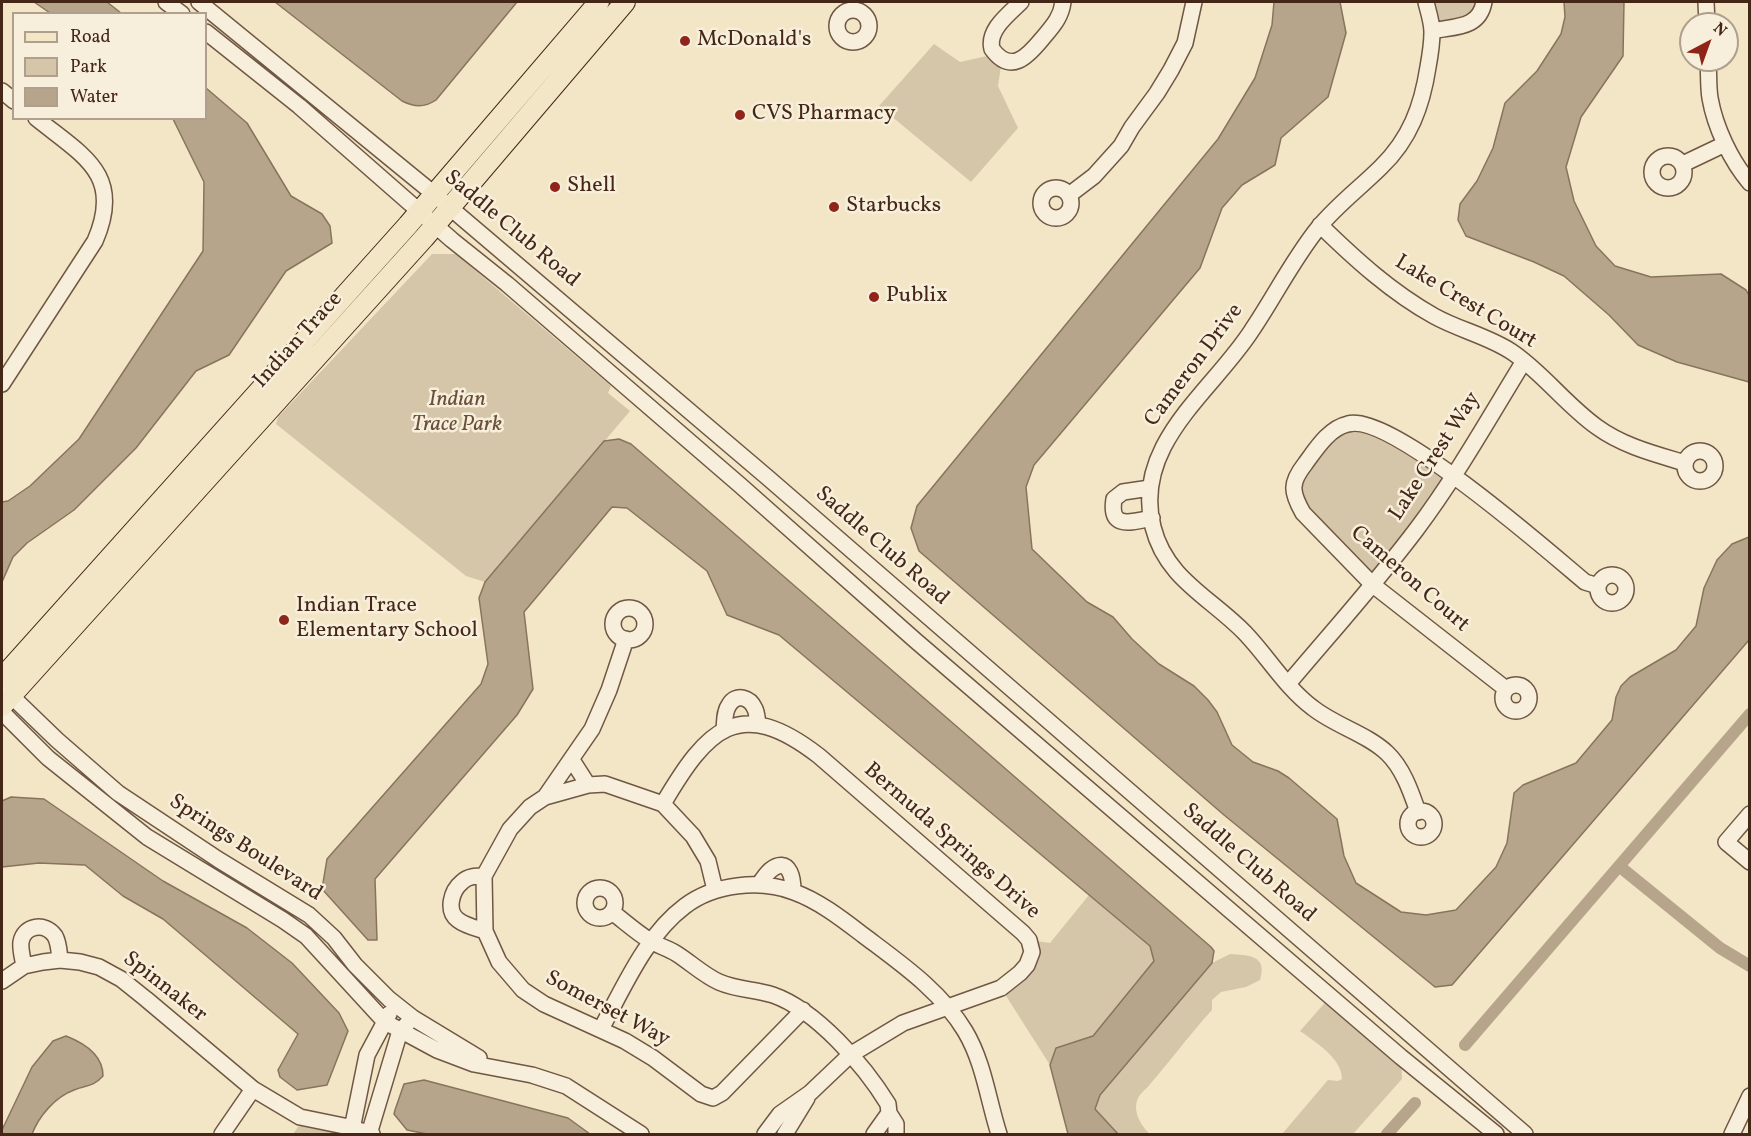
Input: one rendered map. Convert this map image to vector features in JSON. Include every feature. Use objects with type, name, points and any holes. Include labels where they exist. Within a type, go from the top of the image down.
[{"type":"main road","name":"Indian Trace","points":[[2,678],[419,212],[598,2]]},
{"type":"main road","name":"Indian Trace","points":[[4,700],[435,225],[625,2]]},
{"type":"street","points":[[166,2],[179,12]]},
{"type":"street","name":"Saddle Club Road","points":[[199,2],[434,194],[767,477],[1525,1134]]},
{"type":"street","points":[[1022,2],[1007,15],[992,35],[992,49],[1002,59],[1008,61],[1020,61],[1030,52],[1061,14],[1063,2]]},
{"type":"street","points":[[1069,195],[1094,176],[1121,146],[1157,93],[1185,43],[1194,2]]},
{"type":"street","name":"Cameron Drive","points":[[1418,812],[1412,792],[1396,763],[1387,752],[1313,708],[1288,684],[1244,632],[1180,577],[1162,555],[1152,518],[1150,488],[1161,449],[1181,419],[1251,332],[1291,265],[1320,225],[1403,143],[1414,121],[1424,90],[1432,31],[1426,2]]},
{"type":"street","points":[[1432,31],[1471,23],[1482,14],[1484,2]]},
{"type":"street","name":"Saddle Club Road","points":[[207,33],[299,106],[419,212],[516,291],[916,641],[1374,1035],[1496,1134]]},
{"type":"street","points":[[1709,72],[1710,98],[1725,144],[1749,183]]},
{"type":"street","points":[[2,384],[95,241],[103,221],[105,198],[102,179],[86,158],[38,120]]},
{"type":"street","points":[[1683,164],[1725,144]]},
{"type":"street","name":"Lake Crest Court","points":[[1320,225],[1374,276],[1416,306],[1450,324],[1498,344],[1524,361],[1568,404],[1605,433],[1626,444],[1685,463]]},
{"type":"street","name":"Lake Crest Way","points":[[1288,684],[1418,529],[1524,361]]},
{"type":"street","name":"Cameron Court","points":[[1506,689],[1373,585],[1303,513],[1295,498],[1293,484],[1297,474],[1323,441],[1335,430],[1348,424],[1360,423],[1384,433],[1418,451],[1454,475],[1585,582],[1598,586]]},
{"type":"street","points":[[1150,488],[1124,492],[1114,500],[1112,511],[1117,519],[1125,523],[1152,518]]},
{"type":"street","name":"Somerset Way","points":[[626,639],[609,690],[592,729],[545,797],[530,807],[510,829],[484,876],[485,931],[499,962],[523,990],[544,1004],[601,1029],[653,1058],[701,1094],[713,1098],[722,1093],[803,1010]]},
{"type":"street","points":[[663,804],[685,766],[698,751],[724,729],[758,723],[756,710],[749,700],[741,697],[729,704],[725,713],[724,729]]},
{"type":"street","name":"Springs Boulevard","points":[[4,700],[57,740],[118,793],[309,915],[334,938],[355,965],[413,1018],[495,1066]]},
{"type":"street","name":"Springs Boulevard","points":[[4,700],[48,758],[147,837],[306,936],[385,1022],[437,1050],[474,1064],[495,1066],[566,1086],[641,1134]]},
{"type":"street","name":"Bermuda Springs Drive","points":[[758,723],[797,739],[819,756],[1023,933],[1029,940],[1032,952],[1027,965],[1001,988],[903,1023],[850,1055],[810,1093],[780,1114],[765,1134]]},
{"type":"street","points":[[572,760],[588,785]]},
{"type":"street","points":[[545,797],[588,785],[605,784],[663,804],[693,836],[708,861],[715,890]]},
{"type":"street","points":[[1749,814],[1726,842],[1749,862]]},
{"type":"street","points":[[759,885],[773,867],[779,865],[786,867],[792,875],[793,891]]},
{"type":"street","points":[[484,876],[472,876],[462,881],[451,900],[451,912],[457,920],[485,931]]},
{"type":"street","points":[[601,1029],[650,941],[685,906],[715,890],[759,885],[793,891],[819,903],[930,988],[965,1031],[978,1059],[999,1134]]},
{"type":"street","points":[[612,912],[650,941],[672,951],[718,982],[743,990],[770,994],[803,1010],[827,1030],[882,1094],[896,1124],[896,1134]]},
{"type":"street","points":[[24,966],[21,941],[31,928],[40,926],[48,929],[56,937],[60,960]]},
{"type":"street","name":"Spinnaker","points":[[2,981],[24,966],[60,960],[80,962],[99,968],[121,980],[253,1089],[300,1117],[371,1134],[400,1032],[413,1018]]},
{"type":"street","points":[[348,1127],[367,1055],[396,1004]]},
{"type":"street","points":[[222,1134],[253,1089]]},
{"type":"street","name":"Bermuda Springs Drive","points":[[785,1134],[810,1093]]},
{"type":"street","name":"Bermuda Springs Drive","points":[[794,1134],[810,1093]]},
{"type":"street","points":[[1732,1134],[1749,1096]]},
{"type":"street","points":[[874,1134],[890,1113]]},
{"type":"green space","points":[[1426,2],[1484,2],[1482,14],[1432,31]]},
{"type":"green space","points":[[934,44],[960,62],[996,54],[1002,59],[998,86],[1018,128],[971,182],[879,106]]},
{"type":"green space","name":"Indian Trace Park","points":[[432,254],[456,254],[611,386],[608,393],[630,411],[485,582],[466,576],[276,424],[278,417]]},
{"type":"green space","points":[[1360,423],[1454,475],[1373,585],[1303,513],[1297,474],[1323,441]]},
{"type":"green space","points":[[1089,895],[1150,946],[1154,961],[1093,1036],[1056,1047],[1050,1065],[1001,988],[1016,977],[1029,940],[1050,943]]},
{"type":"green space","points":[[1230,954],[1250,956],[1259,961],[1262,972],[1260,980],[1246,987],[1221,992],[1212,1000],[1212,1010],[1139,1096],[1136,1106],[1137,1115],[1150,1134],[1118,1134],[1095,1109],[1100,1095],[1212,963]]},
{"type":"green space","points":[[1330,997],[1401,1057],[1402,1079],[1353,1134],[1282,1134],[1328,1080],[1342,1079],[1341,1071],[1333,1057],[1300,1031]]},
{"type":"green space","points":[[303,1120],[356,1134],[293,1134]]},
{"type":"water","points":[[34,2],[107,2],[120,12],[49,12]]},
{"type":"water","points":[[275,2],[517,2],[436,100],[419,106],[402,101]]},
{"type":"water","points":[[1274,2],[1340,2],[1346,33],[1328,97],[1281,138],[1275,165],[1242,185],[1222,208],[1200,268],[1034,465],[1026,487],[1032,549],[1087,602],[1113,617],[1132,639],[1159,664],[1194,686],[1217,712],[1232,745],[1253,762],[1278,771],[1289,778],[1337,819],[1344,856],[1356,883],[1401,912],[1426,915],[1456,910],[1496,867],[1507,843],[1514,793],[1523,785],[1576,763],[1612,720],[1616,697],[1621,686],[1630,677],[1676,650],[1696,626],[1704,588],[1717,560],[1732,544],[1749,537],[1749,640],[1452,985],[1435,987],[1224,815],[919,551],[911,528],[917,506],[1218,139],[1255,78],[1272,25]]},
{"type":"water","points":[[1564,2],[1624,2],[1623,56],[1581,117],[1566,167],[1574,201],[1596,246],[1615,266],[1651,277],[1721,274],[1746,290],[1750,297],[1749,382],[1677,362],[1638,345],[1609,315],[1564,276],[1466,236],[1458,220],[1460,204],[1477,181],[1493,148],[1505,103],[1537,71],[1561,34],[1565,17]]},
{"type":"water","points":[[207,89],[247,123],[291,196],[322,214],[330,226],[332,243],[286,271],[229,355],[196,371],[136,448],[74,510],[27,543],[13,557],[2,582],[2,502],[8,501],[30,486],[79,439],[203,251],[204,182],[173,120],[207,120]]},
{"type":"water","points":[[619,439],[631,444],[1214,951],[1212,963],[1100,1095],[1095,1109],[1118,1134],[1068,1134],[1050,1065],[1056,1048],[1093,1036],[1154,961],[1150,946],[779,635],[727,615],[707,571],[627,508],[612,507],[524,612],[533,689],[517,715],[375,879],[377,940],[368,940],[322,889],[327,859],[481,684],[488,664],[479,598],[485,582],[604,441]]},
{"type":"water","points":[[11,797],[44,799],[163,881],[247,928],[292,963],[339,1013],[348,1031],[327,1085],[297,1090],[280,1077],[278,1070],[298,1034],[163,919],[123,896],[85,865],[39,863],[2,867],[2,801]]},
{"type":"water","points":[[66,1036],[79,1042],[96,1056],[103,1076],[93,1084],[60,1097],[43,1114],[32,1134],[2,1134],[32,1067],[53,1041]]},
{"type":"water","points":[[424,1080],[568,1118],[590,1134],[427,1134],[407,1130],[394,1114],[395,1110],[404,1084]]},
{"type":"waterway","points":[[1465,1045],[1750,714]]},
{"type":"waterway","points":[[1619,866],[1720,948],[1750,966]]},
{"type":"waterway","points":[[1387,1134],[1415,1103]]},
{"type":"place","name":"McDonald's","points":[[685,41]]},
{"type":"place","name":"CVS Pharmacy","points":[[740,115]]},
{"type":"place","name":"Shell","points":[[555,187]]},
{"type":"place","name":"Starbucks","points":[[834,207]]},
{"type":"place","name":"Publix","points":[[874,297]]},
{"type":"place","name":"Indian Trace Elementary School","points":[[284,620]]}]
